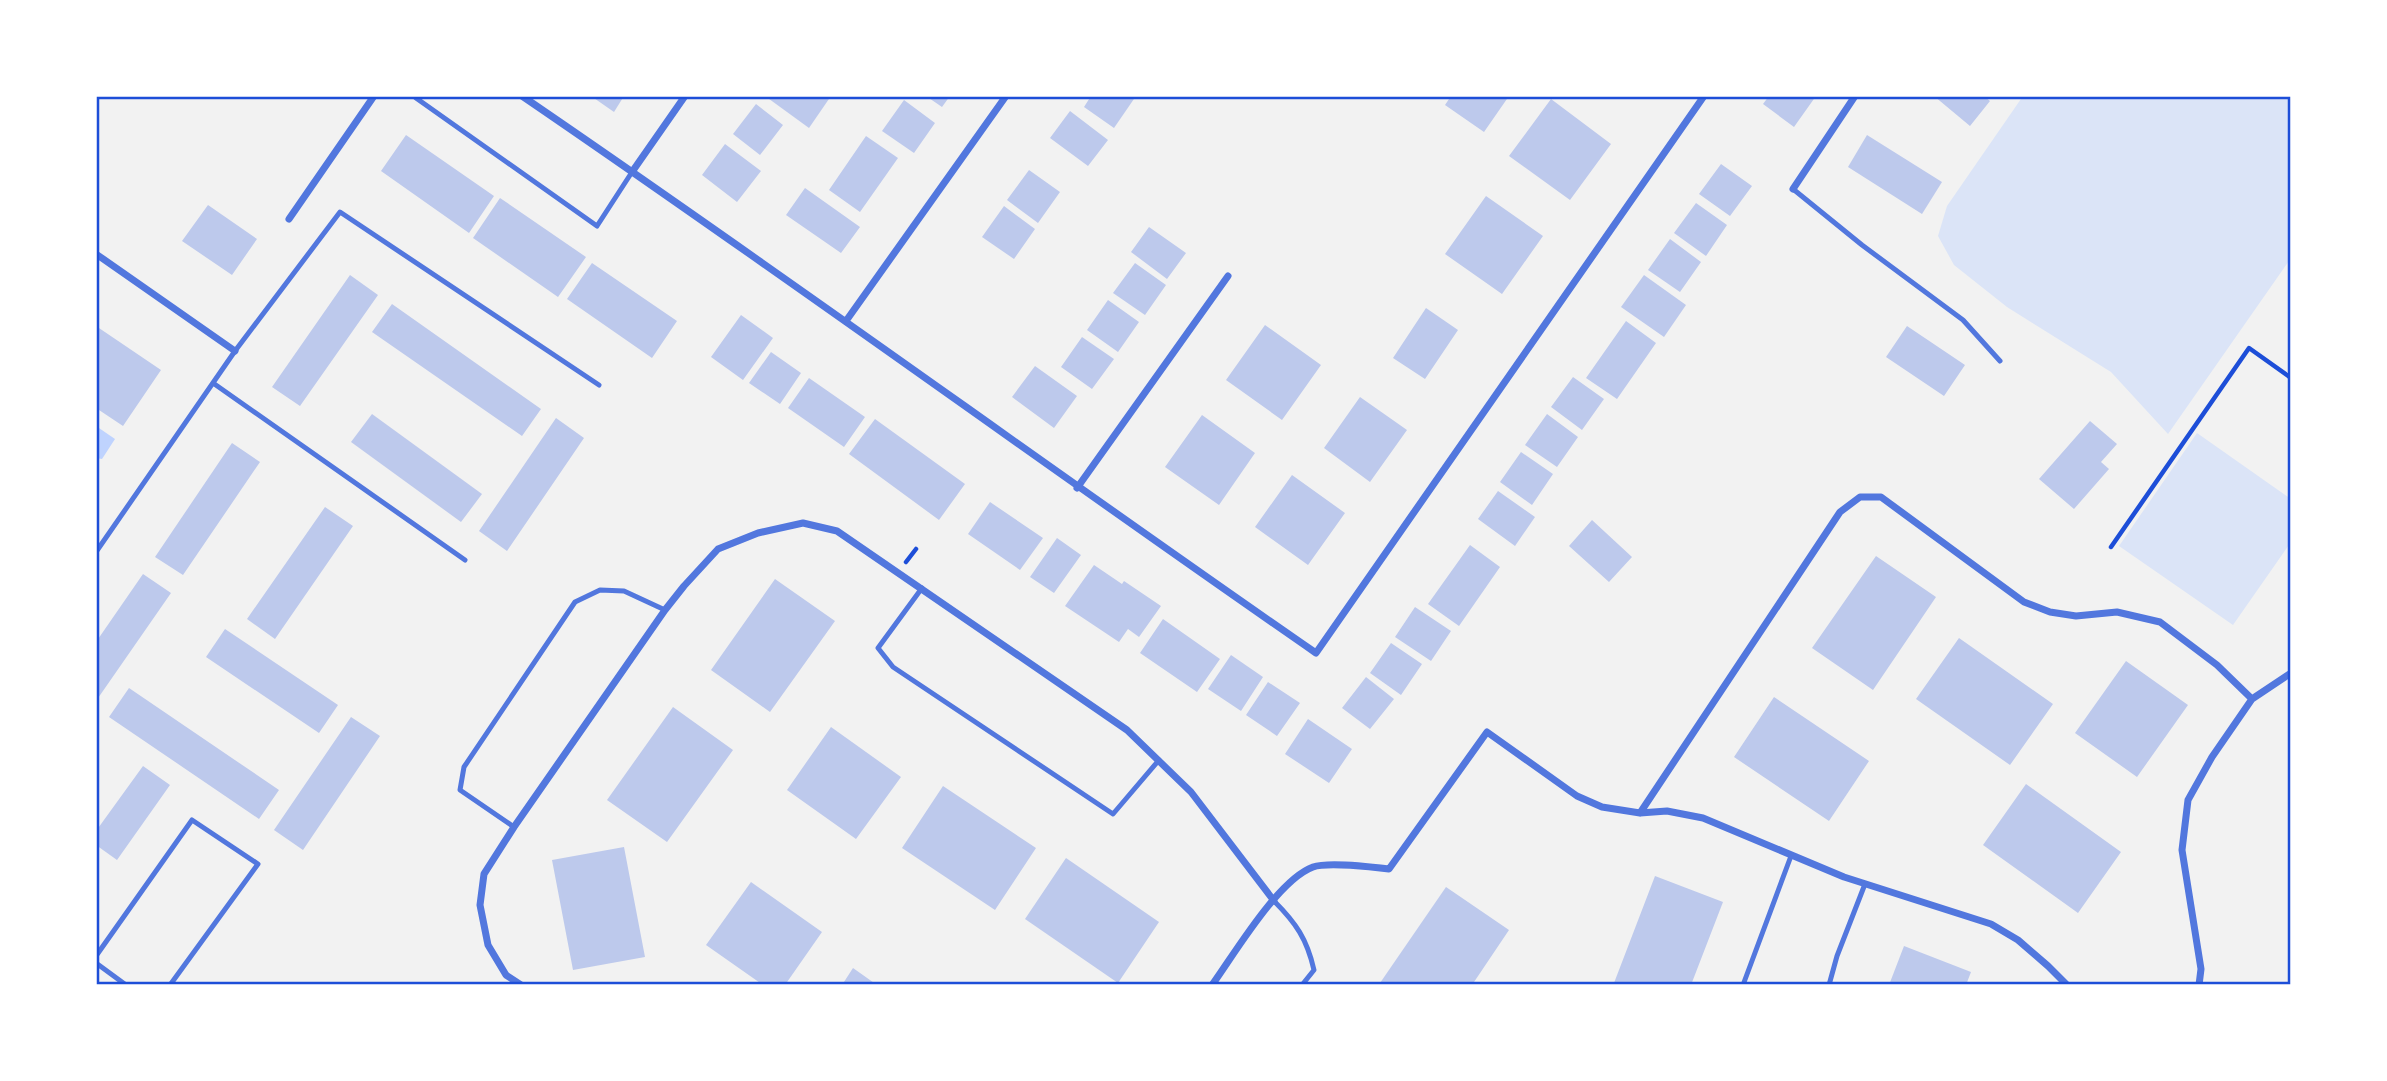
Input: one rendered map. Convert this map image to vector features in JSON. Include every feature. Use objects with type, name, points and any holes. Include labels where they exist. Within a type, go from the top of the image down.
[{"type":"street","points":[[289,219],[374,96]]},
{"type":"street","points":[[522,96],[846,321],[1077,488],[1315,653],[1704,96]]},
{"type":"street","points":[[632,172],[685,96]]},
{"type":"street","points":[[846,321],[1006,96]]},
{"type":"street","points":[[1793,189],[1855,96]]},
{"type":"street","points":[[96,254],[235,351]]},
{"type":"street","points":[[1077,488],[1228,276]]},
{"type":"street","points":[[1640,813],[1840,512],[1860,497],[1881,497],[2024,601],[2050,612],[2076,616],[2117,612],[2160,622],[2217,664],[2252,699]]},
{"type":"street","points":[[521,985],[506,975],[488,945],[480,905],[484,874],[514,827],[684,586],[718,549],[758,533],[803,523],[838,531],[1127,730],[1191,792],[1274,901]]},
{"type":"street","points":[[2199,985],[2202,970],[2182,850],[2188,800],[2212,757],[2252,699],[2291,673]]},
{"type":"street","points":[[1213,985],[1287,884],[1314,866],[1389,869],[1487,732],[1577,796],[1602,807],[1640,813],[1667,811],[1703,818],[1865,884],[1991,924],[2018,940],[2067,985]]},
{"type":"lane","points":[[416,99],[597,226],[632,172]]},
{"type":"lane","points":[[1793,189],[1862,245],[1963,320],[2000,360]]},
{"type":"lane","points":[[96,552],[235,351],[340,212],[599,385]]},
{"type":"lane","points":[[213,383],[465,560]]},
{"type":"lane","points":[[922,588],[878,648],[892,667],[1113,814],[1159,760]]},
{"type":"lane","points":[[514,827],[460,790],[464,767],[575,602],[600,590],[624,591],[665,610]]},
{"type":"lane","points":[[96,956],[192,820],[258,864],[170,985]]},
{"type":"lane","points":[[1743,985],[1791,856]]},
{"type":"lane","points":[[1829,985],[1865,884]]},
{"type":"lane","points":[[1274,901],[1296,923],[1310,950],[1314,970],[1302,985]]},
{"type":"lane","points":[[96,963],[126,985]]},
{"type":"path","points":[[2111,547],[2249,348],[2291,378]]},
{"type":"path","points":[[904,565],[916,549]]},
{"type":"shaded area","points":[[2023,96],[2291,96],[2291,258],[2168,434],[2111,372],[2007,307],[1954,265],[1938,236],[1947,206]]},
{"type":"shaded area","points":[[2197,433],[2291,499],[2291,542],[2233,625],[2119,546]]},
{"type":"water","points":[[96,426],[115,439],[102,459],[96,458]]},
{"type":"building","points":[[591,96],[624,96],[614,112]]},
{"type":"building","points":[[765,96],[831,96],[809,128]]},
{"type":"building","points":[[926,96],[950,96],[942,107]]},
{"type":"building","points":[[1091,96],[1136,96],[1114,128],[1084,107]]},
{"type":"building","points":[[1451,96],[1509,96],[1484,132],[1445,105]]},
{"type":"building","points":[[1769,96],[1816,96],[1794,127],[1763,104]]},
{"type":"building","points":[[1934,96],[1984,96],[1990,101],[1970,126]]},
{"type":"building","points":[[1551,99],[1611,144],[1570,200],[1509,156]]},
{"type":"building","points":[[904,100],[935,123],[914,153],[882,131]]},
{"type":"building","points":[[756,104],[783,125],[760,155],[733,134]]},
{"type":"building","points":[[1070,111],[1108,140],[1088,166],[1050,138]]},
{"type":"building","points":[[406,135],[494,196],[469,233],[381,171]]},
{"type":"building","points":[[1867,135],[1942,182],[1922,214],[1848,167]]},
{"type":"building","points":[[866,136],[898,158],[860,212],[829,190]]},
{"type":"building","points":[[725,144],[761,171],[737,202],[702,175]]},
{"type":"building","points":[[1721,164],[1752,186],[1730,216],[1699,194]]},
{"type":"building","points":[[1029,170],[1060,192],[1038,223],[1007,200]]},
{"type":"building","points":[[805,188],[860,227],[841,253],[786,215]]},
{"type":"building","points":[[1486,196],[1543,236],[1502,294],[1445,254]]},
{"type":"building","points":[[500,198],[586,257],[558,297],[473,238]]},
{"type":"building","points":[[1696,203],[1727,225],[1706,256],[1674,233]]},
{"type":"building","points":[[208,205],[257,239],[232,275],[182,241]]},
{"type":"building","points":[[1004,206],[1035,229],[1014,259],[982,237]]},
{"type":"building","points":[[1149,227],[1186,253],[1167,279],[1131,252]]},
{"type":"building","points":[[1670,239],[1701,262],[1680,292],[1648,270]]},
{"type":"building","points":[[592,263],[677,321],[652,358],[567,299]]},
{"type":"building","points":[[1135,263],[1166,285],[1145,315],[1113,293]]},
{"type":"building","points":[[350,275],[378,295],[300,406],[272,387]]},
{"type":"building","points":[[1644,275],[1686,305],[1664,337],[1621,307]]},
{"type":"building","points":[[1108,300],[1139,322],[1118,352],[1087,330]]},
{"type":"building","points":[[392,304],[541,409],[522,436],[372,332]]},
{"type":"building","points":[[1426,308],[1458,330],[1425,379],[1393,358]]},
{"type":"building","points":[[741,315],[773,338],[743,380],[711,357]]},
{"type":"building","points":[[1626,321],[1656,343],[1617,399],[1586,378]]},
{"type":"building","points":[[1265,325],[1321,365],[1282,420],[1226,380]]},
{"type":"building","points":[[96,326],[161,370],[123,426],[96,408]]},
{"type":"building","points":[[1907,326],[1965,365],[1944,396],[1886,357]]},
{"type":"building","points":[[1082,337],[1114,359],[1092,389],[1061,367]]},
{"type":"building","points":[[771,352],[801,373],[780,404],[749,383]]},
{"type":"building","points":[[1035,366],[1077,396],[1054,428],[1012,397]]},
{"type":"building","points":[[1573,377],[1604,399],[1582,430],[1551,407]]},
{"type":"building","points":[[809,378],[865,417],[844,447],[788,408]]},
{"type":"building","points":[[1360,397],[1407,430],[1370,482],[1324,448]]},
{"type":"building","points":[[372,414],[482,494],[461,522],[351,442]]},
{"type":"building","points":[[1547,414],[1578,437],[1557,467],[1525,445]]},
{"type":"building","points":[[1202,415],[1255,453],[1219,505],[1165,467]]},
{"type":"building","points":[[556,418],[584,438],[507,551],[479,531]]},
{"type":"building","points":[[875,419],[965,484],[939,520],[849,454]]},
{"type":"building","points":[[2090,421],[2117,444],[2101,462],[2109,469],[2074,509],[2039,479]]},
{"type":"building","points":[[232,443],[260,462],[183,575],[155,557]]},
{"type":"building","points":[[1521,452],[1553,474],[1532,505],[1500,482]]},
{"type":"building","points":[[1292,475],[1345,513],[1308,565],[1255,527]]},
{"type":"building","points":[[1498,491],[1535,517],[1515,546],[1478,519]]},
{"type":"building","points":[[990,502],[1043,538],[1020,570],[968,534]]},
{"type":"building","points":[[325,507],[353,526],[275,639],[247,619]]},
{"type":"building","points":[[1592,520],[1632,557],[1609,582],[1569,546]]},
{"type":"building","points":[[1057,538],[1081,555],[1054,593],[1030,577]]},
{"type":"building","points":[[1470,545],[1500,567],[1459,626],[1428,604]]},
{"type":"building","points":[[1876,556],[1936,597],[1873,690],[1812,648]]},
{"type":"building","points":[[1094,565],[1161,606],[1139,637],[1128,629],[1119,642],[1065,606]]},
{"type":"building","points":[[143,574],[171,593],[96,701],[96,642]]},
{"type":"building","points":[[775,579],[835,621],[770,712],[711,670]]},
{"type":"building","points":[[1415,607],[1451,631],[1431,661],[1395,637]]},
{"type":"building","points":[[1163,619],[1220,659],[1197,692],[1140,653]]},
{"type":"building","points":[[225,629],[338,705],[319,733],[206,657]]},
{"type":"building","points":[[1959,638],[2053,704],[2010,765],[1916,699]]},
{"type":"building","points":[[1391,643],[1422,664],[1401,695],[1370,673]]},
{"type":"building","points":[[1231,655],[1263,677],[1241,711],[1208,689]]},
{"type":"building","points":[[2126,661],[2188,705],[2137,777],[2075,733]]},
{"type":"building","points":[[1366,677],[1394,699],[1370,729],[1342,708]]},
{"type":"building","points":[[1268,682],[1300,703],[1277,736],[1246,715]]},
{"type":"building","points":[[129,688],[279,790],[259,819],[109,717]]},
{"type":"building","points":[[1774,697],[1869,761],[1829,821],[1734,757]]},
{"type":"building","points":[[673,707],[733,750],[667,842],[607,800]]},
{"type":"building","points":[[351,717],[380,736],[303,850],[274,830]]},
{"type":"building","points":[[1308,719],[1352,749],[1329,783],[1285,754]]},
{"type":"building","points":[[831,727],[901,777],[856,839],[787,790]]},
{"type":"building","points":[[143,766],[170,785],[117,860],[96,845],[96,831]]},
{"type":"building","points":[[2026,784],[2121,852],[2078,913],[1983,845]]},
{"type":"building","points":[[943,786],[1036,848],[995,910],[902,848]]},
{"type":"building","points":[[624,847],[645,957],[573,970],[552,860]]},
{"type":"building","points":[[1066,858],[1159,922],[1118,983],[1025,919]]},
{"type":"building","points":[[1655,876],[1723,902],[1691,985],[1618,985],[1614,983]]},
{"type":"building","points":[[751,882],[822,932],[785,985],[763,985],[706,945]]},
{"type":"building","points":[[1446,887],[1509,930],[1472,985],[1382,985],[1380,983]]},
{"type":"building","points":[[1904,946],[1971,972],[1966,985],[1889,985]]},
{"type":"building","points":[[853,968],[877,985],[842,985]]}]
